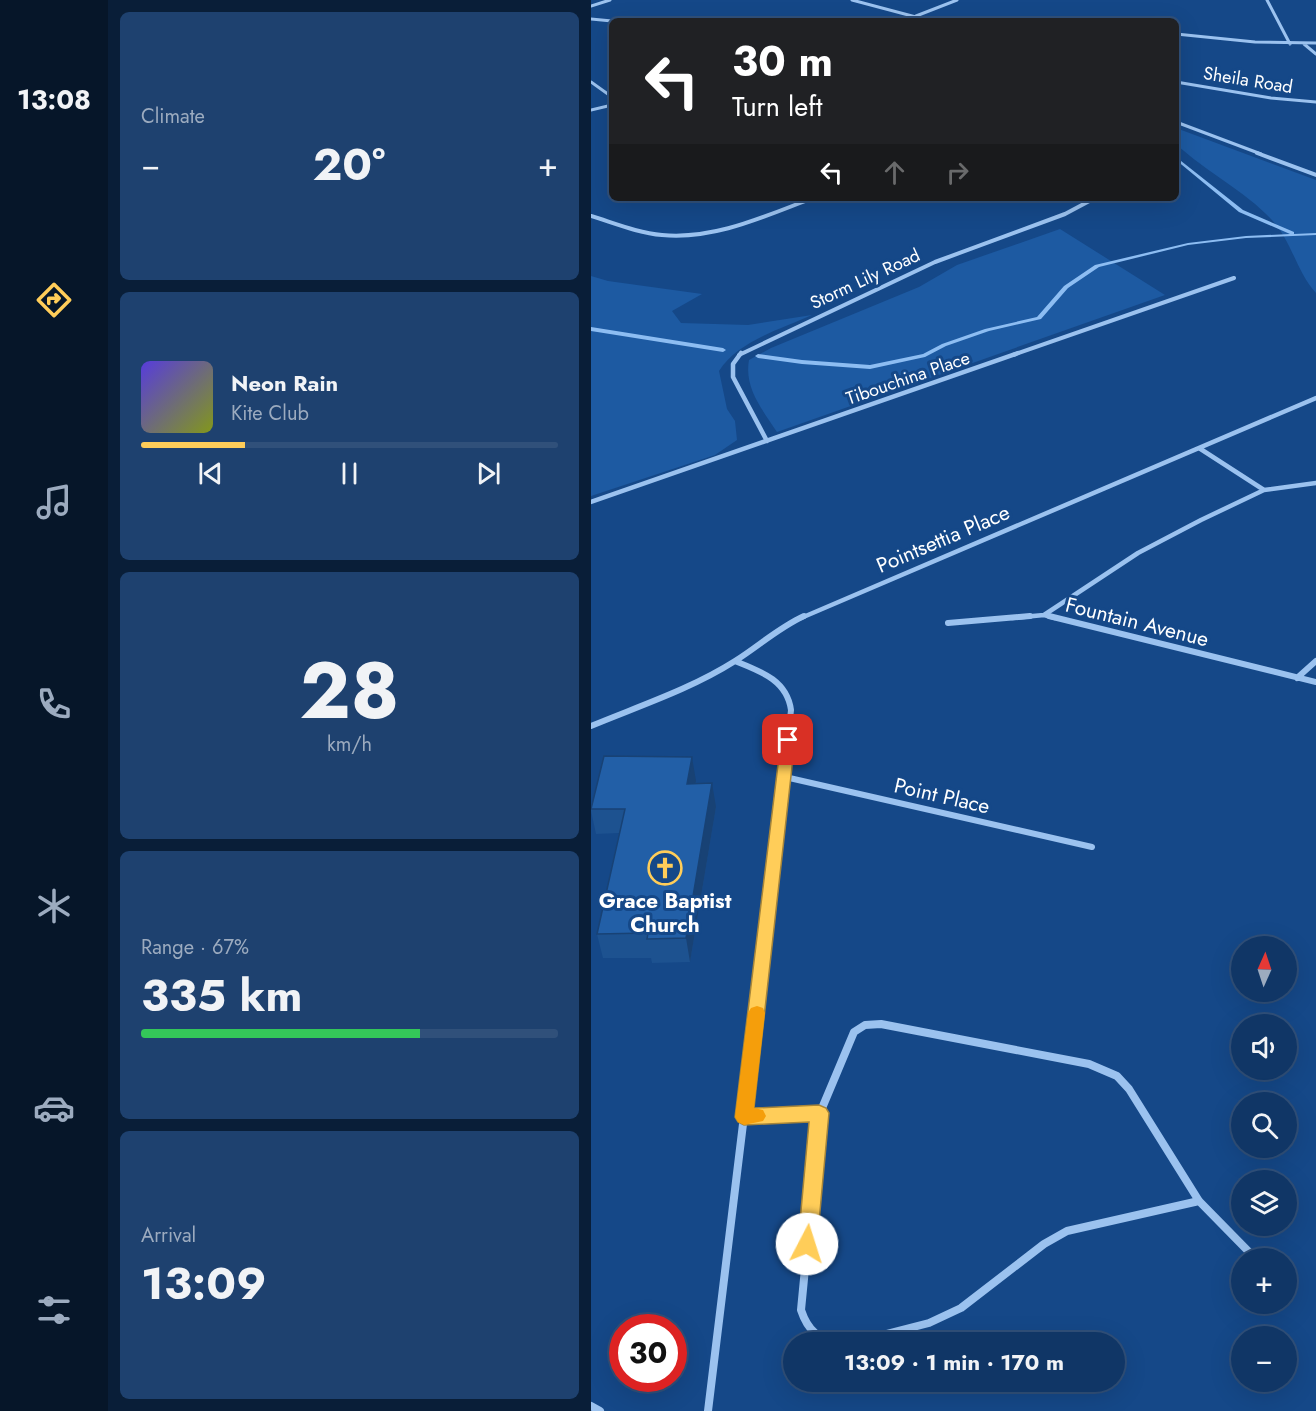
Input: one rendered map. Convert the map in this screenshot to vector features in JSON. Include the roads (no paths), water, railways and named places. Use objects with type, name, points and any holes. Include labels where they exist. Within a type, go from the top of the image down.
[{"type":"street","points":[[591,6],[610,0]]},
{"type":"street","points":[[852,0],[921,18]]},
{"type":"street","points":[[915,16],[957,0]]},
{"type":"street","points":[[1267,0],[1290,44]]},
{"type":"street","points":[[591,19],[609,21]]},
{"type":"street","points":[[1179,34],[1290,44],[1316,43]]},
{"type":"street","points":[[1304,44],[1316,54]]},
{"type":"street","points":[[591,82],[609,95]]},
{"type":"street","name":"Sheila Road","points":[[1179,83],[1271,98],[1316,102]]},
{"type":"street","points":[[591,110],[609,106]]},
{"type":"street","points":[[1179,123],[1316,175]]},
{"type":"street","points":[[591,216],[659,234],[683,235],[730,227],[804,201]]},
{"type":"street","name":"Storm Lily Road","points":[[767,441],[731,371],[735,359],[741,353],[935,261],[1065,214],[1089,201]]},
{"type":"street","name":"Tibouchina Place","points":[[591,502],[1234,278]]},
{"type":"street","name":"Pointsettia Place","points":[[591,726],[688,686],[735,661],[787,624],[1316,398]]},
{"type":"street","points":[[1199,447],[1264,490]]},
{"type":"street","points":[[1044,615],[1138,553],[1264,490],[1316,483]]},
{"type":"street","name":"Fountain Avenue","points":[[948,623],[1044,615],[1316,682]]},
{"type":"street","points":[[708,1411],[785,777],[791,703],[786,691],[776,682],[735,661]]},
{"type":"street","points":[[1297,678],[1316,662]]},
{"type":"street","name":"Point Place","points":[[785,777],[1092,847]]},
{"type":"street","points":[[811,1332],[805,1325],[801,1310],[819,1113],[854,1032],[870,1024],[1089,1064],[1117,1076],[1129,1089],[1199,1201],[1245,1248]]},
{"type":"street","points":[[744,1117],[819,1113]]},
{"type":"street","points":[[894,1332],[929,1323],[961,1308],[1044,1244],[1067,1231],[1199,1201]]},
{"type":"street","points":[[591,1406],[600,1411]]},
{"type":"waterway","points":[[1179,160],[1241,211],[1292,233]]},
{"type":"waterway","points":[[758,356],[870,367],[925,355],[944,345],[987,330],[1039,318],[1066,287],[1097,266],[1188,244],[1246,237],[1316,234]]},
{"type":"waterway","points":[[591,329],[723,350]]},
{"type":"place","name":"Grace Baptist Church","points":[[665,868]]}]
